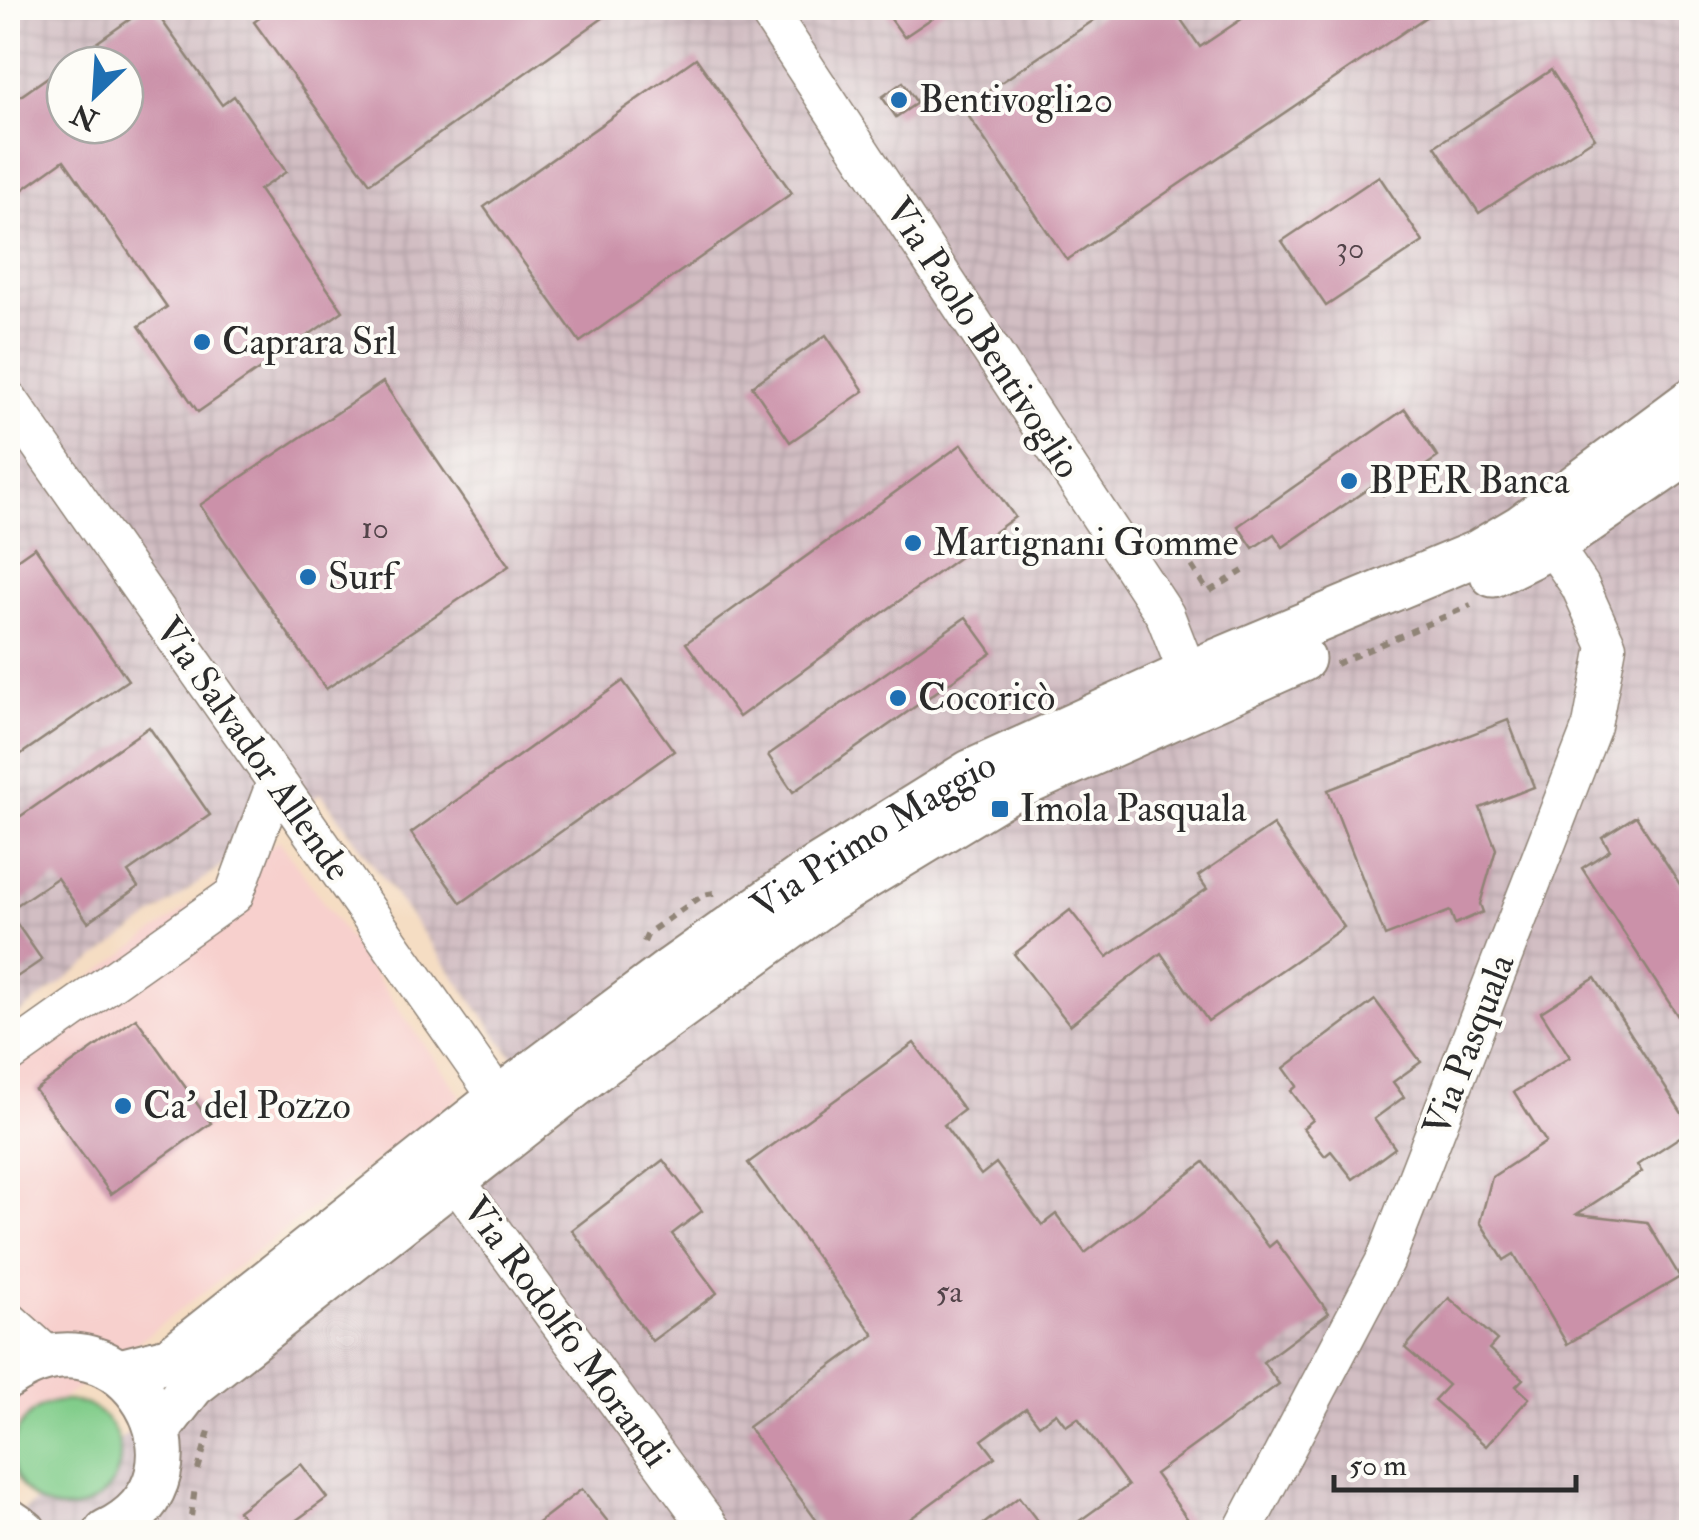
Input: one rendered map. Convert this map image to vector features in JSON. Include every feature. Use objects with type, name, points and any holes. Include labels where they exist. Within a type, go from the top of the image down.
[{"type":"street","name":"Via Paolo Bentivoglio","points":[[766,8],[1165,615],[1188,674]]},
{"type":"street","name":"Via Salvador Allende","points":[[8,399],[499,1099]]},
{"type":"street","name":"Via Primo Maggio","points":[[120,1372],[171,1359],[499,1099],[803,877],[970,772],[1188,674],[1478,553],[1522,527],[1692,402]]},
{"type":"street","name":"Via Primo Maggio","points":[[158,1428],[192,1385],[595,1069],[827,900],[969,811],[1552,545],[1692,449]]},
{"type":"street","name":"Via Pasquala","points":[[1242,1532],[1385,1262],[1592,726],[1607,646],[1580,586],[1552,545]]},
{"type":"street","points":[[8,1055],[234,895],[276,782]]},
{"type":"street","name":"Via Rodolfo Morandi","points":[[455,1180],[712,1532]]},
{"type":"street","points":[[8,1320],[49,1357]]},
{"type":"street","points":[[8,1376],[49,1357],[86,1358],[120,1372],[138,1387],[158,1428],[160,1454],[152,1515],[156,1532]]},
{"type":"street","points":[[107,1532],[141,1506],[155,1480]]},
{"type":"street","points":[[8,1521],[20,1532]]},
{"type":"path","points":[[1182,553],[1208,592],[1243,571]]},
{"type":"shaded area","points":[[8,8],[1691,8],[1691,1532],[8,1532],[8,1522],[556,1116],[321,793],[8,1022]]},
{"type":"shaded area","points":[[279,840],[461,1096],[8,1441],[8,1039]]},
{"type":"green space","points":[[66,1401],[87,1405],[104,1417],[116,1434],[120,1455],[116,1476],[104,1493],[87,1505],[66,1509],[45,1505],[28,1493],[16,1476],[12,1455],[16,1434],[28,1417],[45,1405]]},
{"type":"building","points":[[146,8],[153,8],[222,105],[234,96],[286,172],[259,190],[343,311],[198,412],[139,326],[167,307],[64,160],[8,200],[8,105],[45,79],[45,145],[145,145],[145,45],[93,45]]},
{"type":"building","points":[[273,8],[617,8],[370,183],[254,22]]},
{"type":"building","points":[[883,8],[947,8],[904,37]]},
{"type":"building","points":[[1112,8],[1173,8],[1200,47],[1258,8],[1439,8],[1067,260],[963,108]]},
{"type":"building","points":[[696,58],[792,193],[580,342],[484,207]]},
{"type":"building","points":[[1551,70],[1595,138],[1479,213],[1435,146]]},
{"type":"building","name":"Bentivogli20","points":[[903,82],[917,103],[896,117],[882,97]]},
{"type":"building","points":[[1379,176],[1423,242],[1326,306],[1282,241]]},
{"type":"building","points":[[826,335],[864,391],[790,442],[752,386]]},
{"type":"building","points":[[383,382],[509,566],[326,689],[200,505]]},
{"type":"building","points":[[1405,409],[1438,457],[1383,495],[1375,484],[1283,547],[1274,534],[1253,548],[1238,526]]},
{"type":"building","points":[[962,444],[1015,517],[739,717],[686,643]]},
{"type":"building","points":[[35,547],[128,680],[8,763],[8,566]]},
{"type":"building","points":[[966,617],[992,653],[793,792],[768,755]]},
{"type":"building","points":[[623,681],[674,751],[461,903],[411,833]]},
{"type":"building","points":[[1508,720],[1534,787],[1480,808],[1496,849],[1480,904],[1483,912],[1455,924],[1450,911],[1385,936],[1328,790]]},
{"type":"building","points":[[149,727],[210,815],[128,872],[138,887],[88,922],[57,878],[8,911],[8,825]]},
{"type":"building","points":[[1636,816],[1692,903],[1692,1038],[1582,868],[1610,850],[1602,837]]},
{"type":"building","points":[[1273,825],[1344,927],[1208,1021],[1161,953],[1070,1025],[1014,954],[1070,910],[1107,957],[1207,889],[1198,876]]},
{"type":"building","points":[[8,911],[42,960],[8,983]]},
{"type":"building","points":[[1595,978],[1692,1129],[1637,1165],[1642,1172],[1577,1214],[1647,1222],[1680,1277],[1567,1344],[1514,1254],[1504,1260],[1480,1222],[1492,1177],[1546,1142],[1514,1092],[1570,1057],[1541,1012]]},
{"type":"building","points":[[1375,1000],[1421,1062],[1393,1082],[1404,1097],[1374,1119],[1395,1148],[1353,1179],[1331,1151],[1325,1156],[1303,1128],[1313,1120],[1291,1091],[1297,1086],[1284,1068]]},
{"type":"building","name":"Ca' del Pozzo","points":[[136,1018],[211,1123],[111,1194],[35,1090]]},
{"type":"building","points":[[914,1043],[964,1110],[944,1125],[981,1175],[996,1163],[1042,1225],[1056,1214],[1085,1253],[1204,1162],[1269,1247],[1276,1241],[1329,1313],[1263,1362],[1279,1384],[1155,1474],[1197,1532],[1064,1532],[1128,1486],[1078,1418],[1066,1426],[1056,1413],[1039,1425],[1026,1408],[982,1440],[995,1457],[892,1532],[825,1532],[748,1427],[874,1335],[748,1163]]},
{"type":"building","points":[[663,1160],[702,1211],[672,1234],[717,1293],[652,1341],[572,1230]]},
{"type":"building","points":[[1449,1298],[1497,1340],[1489,1349],[1523,1379],[1516,1386],[1529,1398],[1486,1446],[1434,1400],[1448,1385],[1405,1348]]},
{"type":"building","points":[[301,1464],[327,1498],[280,1532],[254,1532],[238,1511]]},
{"type":"building","points":[[582,1489],[616,1532],[526,1532]]},
{"type":"building","points":[[1019,1497],[1046,1532],[973,1532]]},
{"type":"place","name":"Bentivogli20","points":[[899,100]]},
{"type":"place","name":"Caprara Srl","points":[[202,342]]},
{"type":"place","name":"BPER Banca","points":[[1349,481]]},
{"type":"place","name":"Martignani Gomme","points":[[913,543]]},
{"type":"place","name":"Surf","points":[[308,577]]},
{"type":"place","name":"Cocoricò","points":[[898,698]]},
{"type":"place","name":"Imola Pasquala","points":[[1000,809]]},
{"type":"place","name":"Ca' del Pozzo","points":[[123,1106]]}]
